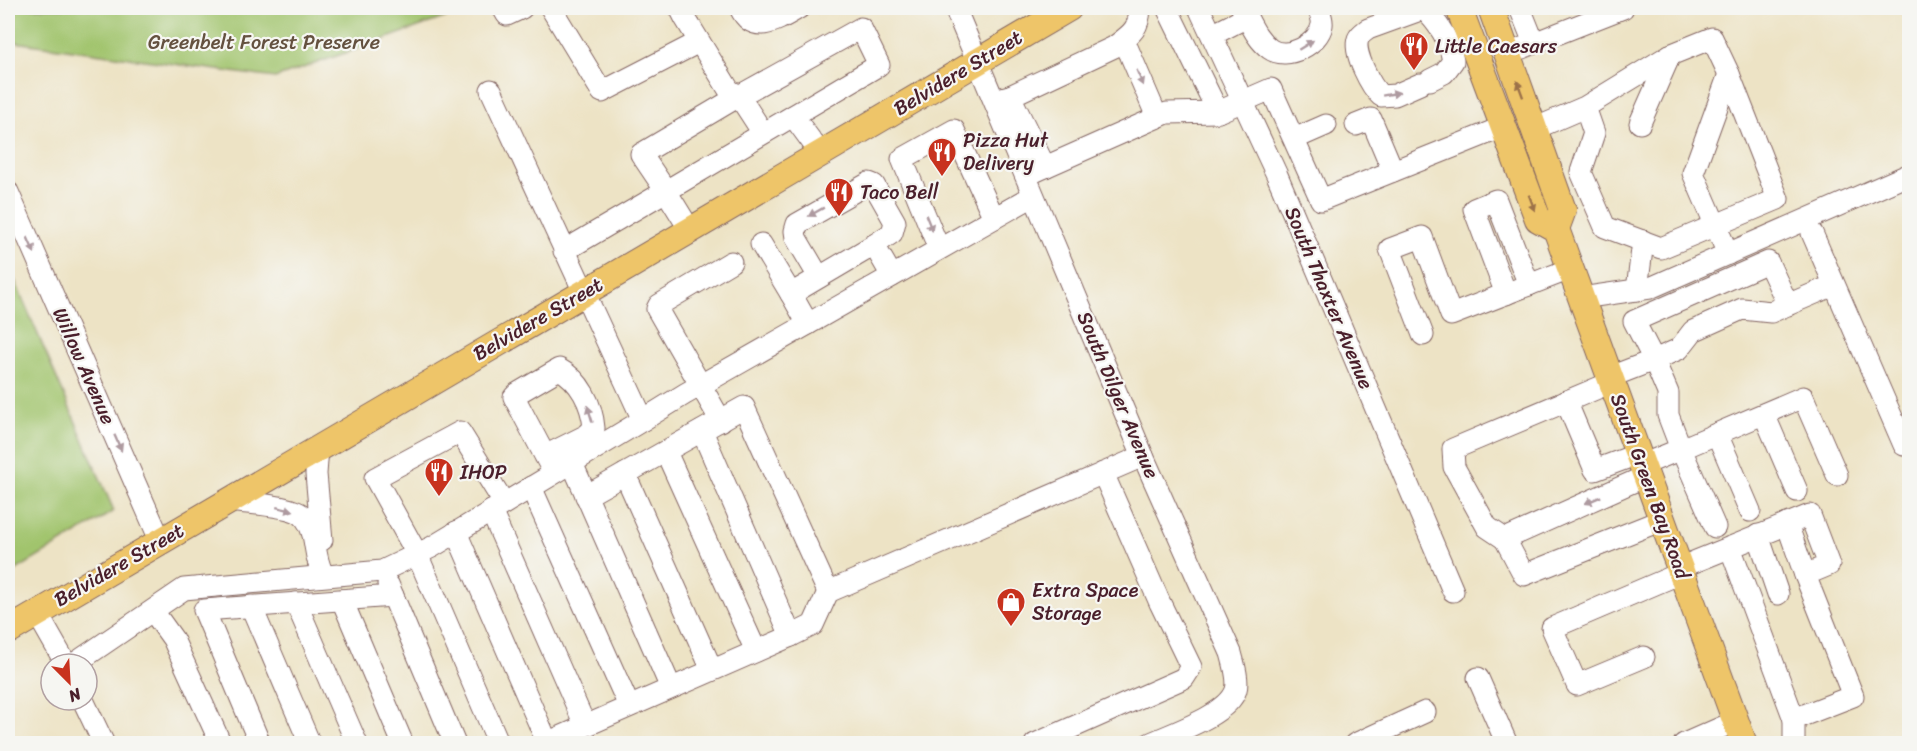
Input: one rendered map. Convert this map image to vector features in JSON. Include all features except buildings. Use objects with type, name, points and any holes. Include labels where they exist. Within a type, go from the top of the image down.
[{"type":"main road","name":"Belvidere Street","points":[[8,631],[1069,8]]},
{"type":"main road","name":"South Green Bay Road","points":[[1459,8],[1464,56],[1503,127],[1538,219],[1556,229]]},
{"type":"main road","name":"South Green Bay Road","points":[[1494,9],[1563,210],[1556,229],[1740,732]]},
{"type":"street","points":[[503,8],[507,15],[522,8]]},
{"type":"street","points":[[551,8],[602,92],[699,42]]},
{"type":"street","points":[[680,8],[729,90],[739,96],[763,133]]},
{"type":"street","points":[[740,8],[744,17],[753,24],[765,24],[799,8]]},
{"type":"street","name":"South Dilger Avenue","points":[[955,8],[978,62],[1002,98],[1033,196],[1143,456],[1231,653],[1237,689],[1231,700],[1217,711],[1154,743]]},
{"type":"street","points":[[1045,167],[1002,98],[1114,47],[1124,40],[1139,23],[1140,12],[1161,8]]},
{"type":"street","points":[[1167,8],[1218,112]]},
{"type":"street","name":"South Thaxter Avenue","points":[[1199,8],[1277,175],[1453,591]]},
{"type":"street","points":[[1212,35],[1244,12],[1257,36],[1271,50],[1281,54],[1291,53],[1317,37],[1322,27],[1322,19],[1317,8]]},
{"type":"street","points":[[1425,8],[1464,56],[1444,73],[1395,95],[1382,96],[1375,91],[1368,80],[1357,46],[1361,34],[1368,29],[1425,8]]},
{"type":"street","points":[[1520,8],[1534,43]]},
{"type":"street","points":[[1508,54],[1590,14],[1623,8]]},
{"type":"street","points":[[564,251],[666,191],[763,133],[879,65],[861,28],[641,154],[666,191],[690,230]]},
{"type":"street","points":[[1534,129],[1585,107],[1670,55],[1712,38],[1729,74],[1778,199],[1661,248],[1605,227],[1581,172],[1594,133],[1585,107]]},
{"type":"street","points":[[1124,40],[1157,117]]},
{"type":"street","points":[[1640,123],[1670,55]]},
{"type":"street","points":[[1728,254],[1693,173],[1729,74]]},
{"type":"street","points":[[1025,176],[1167,113],[1218,112],[1271,89],[1321,200],[1503,127]]},
{"type":"street","points":[[491,90],[643,420]]},
{"type":"street","points":[[793,116],[821,153]]},
{"type":"street","points":[[1356,125],[1371,119],[1393,171]]},
{"type":"street","points":[[1294,139],[1326,125]]},
{"type":"street","points":[[939,249],[902,159],[954,129],[994,218]]},
{"type":"street","points":[[1581,298],[1650,288],[1910,174]]},
{"type":"street","points":[[791,294],[892,233],[895,222],[874,185],[869,183],[797,224],[796,238],[819,277]]},
{"type":"street","name":"Willow Avenue","points":[[8,192],[160,540]]},
{"type":"street","points":[[557,464],[643,420],[1033,196]]},
{"type":"street","points":[[1506,294],[1474,209],[1496,200],[1529,285]]},
{"type":"street","points":[[1812,233],[1904,445]]},
{"type":"street","points":[[1423,335],[1390,249],[1422,237],[1451,315],[1570,269]]},
{"type":"street","points":[[1637,290],[1642,241]]},
{"type":"street","points":[[761,244],[808,324]]},
{"type":"street","points":[[874,245],[892,276]]},
{"type":"street","points":[[721,421],[657,309],[659,305],[731,262]]},
{"type":"street","points":[[1715,527],[1668,416],[1668,393],[1634,321],[1768,262],[1788,305]]},
{"type":"street","points":[[1662,520],[1524,575],[1505,539],[1486,527],[1454,466],[1453,449],[1566,402],[1679,349],[1693,331],[1742,309],[1771,312],[1834,285]]},
{"type":"street","points":[[92,652],[184,590],[322,574],[382,571],[417,554],[531,487],[557,464],[594,428],[592,416],[579,384],[559,369],[514,397],[557,464],[586,496],[671,688]]},
{"type":"street","points":[[1505,539],[1642,465],[1803,397],[1837,475]]},
{"type":"street","points":[[1566,402],[1595,470],[1642,465]]},
{"type":"street","points":[[586,496],[744,407],[828,592]]},
{"type":"street","points":[[1764,414],[1797,491]]},
{"type":"street","points":[[702,431],[791,636]]},
{"type":"street","points":[[499,744],[417,554],[375,478],[460,432],[497,507],[585,725]]},
{"type":"street","points":[[1717,434],[1750,511]]},
{"type":"street","points":[[318,448],[316,474],[326,560],[322,574]]},
{"type":"street","points":[[666,452],[756,651]]},
{"type":"street","points":[[456,532],[546,743],[813,625],[828,592],[1143,456]]},
{"type":"street","points":[[1035,744],[1184,678],[1191,667],[1160,603],[1103,472]]},
{"type":"street","points":[[625,474],[712,670]]},
{"type":"street","points":[[531,487],[629,706]]},
{"type":"street","points":[[227,501],[301,513],[309,523],[317,564],[322,574]]},
{"type":"street","points":[[1644,657],[1577,685],[1552,628],[1730,547],[1810,514],[1829,565],[1805,574],[1852,696],[1794,719]]},
{"type":"street","points":[[1758,535],[1778,594]]},
{"type":"street","points":[[1730,547],[1794,719],[1794,744]]},
{"type":"street","points":[[382,571],[455,744]]},
{"type":"street","points":[[222,586],[225,608]]},
{"type":"street","points":[[260,744],[204,610],[393,596]]},
{"type":"street","points":[[342,600],[403,744]]},
{"type":"street","points":[[296,603],[357,744]]},
{"type":"street","points":[[251,606],[310,744]]},
{"type":"street","points":[[153,611],[173,639],[221,744]]},
{"type":"street","points":[[37,613],[59,652]]},
{"type":"street","points":[[1478,678],[1507,744]]},
{"type":"street","points":[[89,712],[104,744]]},
{"type":"street","points":[[1355,744],[1425,712]]},
{"type":"street","points":[[1684,744],[1740,732]]},
{"type":"green space","name":"Greenbelt Forest Preserve","points":[[8,8],[469,9],[275,78],[8,41]]},
{"type":"green space","points":[[8,265],[114,511],[8,575]]},
{"type":"place","name":"Little Caesars","points":[[1414,72]]},
{"type":"place","name":"Pizza Hut Delivery","points":[[942,178]]},
{"type":"place","name":"Taco Bell","points":[[839,218]]},
{"type":"place","name":"IHOP","points":[[439,498]]},
{"type":"place","name":"Extra Space Storage","points":[[1011,628]]}]
